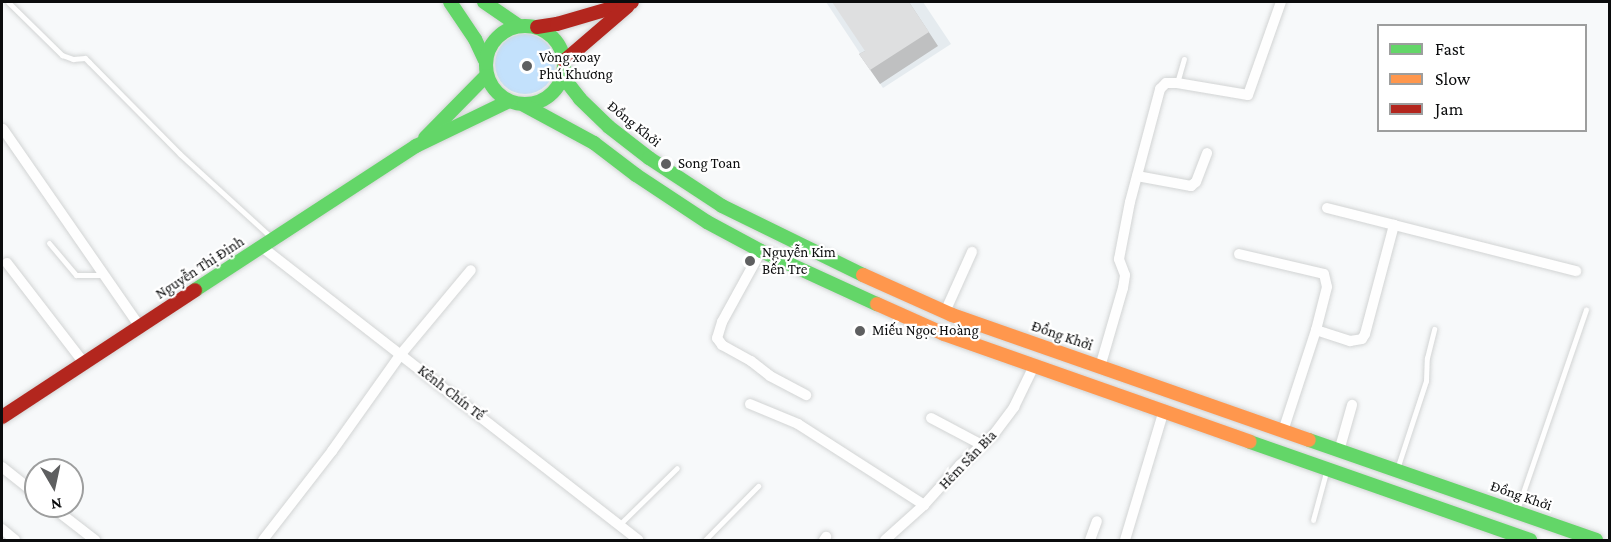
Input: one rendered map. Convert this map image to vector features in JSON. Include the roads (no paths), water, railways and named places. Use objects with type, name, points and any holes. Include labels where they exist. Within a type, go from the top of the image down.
[{"type":"main road","points":[[450,2],[475,39],[485,60],[486,76],[499,95],[509,102],[524,105],[594,143],[636,175],[707,222],[761,251],[944,334],[1163,413],[1530,540]]},
{"type":"main road","points":[[483,2],[519,26]]},
{"type":"main road","points":[[485,60],[493,41],[500,34],[519,26],[537,27],[557,24],[632,2]]},
{"type":"main road","points":[[564,61],[632,2]]},
{"type":"main road","points":[[524,105],[552,94],[563,76],[564,61],[556,40],[537,27]]},
{"type":"main road","name":"Nguyễn Thị Định","points":[[416,146],[486,76]]},
{"type":"main road","name":"Đồng Khởi","points":[[563,76],[580,99],[609,127],[649,158],[722,206],[811,252],[949,314],[1596,540]]},
{"type":"main road","name":"Nguyễn Thị Định","points":[[2,417],[416,146],[509,102]]},
{"type":"main road","points":[[636,175],[649,158]]},
{"type":"main road","points":[[944,334],[949,314]]},
{"type":"main road","points":[[1329,470],[1339,451]]},
{"type":"street","points":[[1101,367],[1123,288],[1125,275],[1119,259],[1137,176],[1160,89],[1166,83],[1177,83],[1248,95],[1281,2]]},
{"type":"street","points":[[3,129],[140,327]]},
{"type":"street","points":[[1137,176],[1191,186],[1196,182],[1207,153]]},
{"type":"street","points":[[1327,208],[1576,271]]},
{"type":"street","points":[[1316,330],[1350,341],[1362,339],[1394,225]]},
{"type":"street","name":"Kênh Chín Tế","points":[[268,243],[401,354],[639,540]]},
{"type":"street","points":[[761,251],[722,322],[717,338],[722,345],[752,362],[770,376],[806,395]]},
{"type":"street","points":[[949,314],[972,252]]},
{"type":"street","points":[[1239,254],[1324,274],[1327,287],[1316,330],[1283,431]]},
{"type":"street","points":[[7,263],[84,363]]},
{"type":"street","points":[[263,540],[332,451],[401,354],[471,270]]},
{"type":"street","name":"Hẻm Sân Bia","points":[[885,540],[924,505],[1006,420],[1034,366]]},
{"type":"street","points":[[750,404],[798,424],[924,505]]},
{"type":"street","points":[[1339,451],[1352,405]]},
{"type":"street","points":[[1125,540],[1163,413]]},
{"type":"street","points":[[931,418],[982,445]]},
{"type":"street","points":[[2,467],[24,484]]},
{"type":"street","points":[[67,518],[95,540]]},
{"type":"street","points":[[1090,540],[1097,521]]},
{"type":"street","points":[[2,529],[15,540]]},
{"type":"lane","name":"Kênh Chín Tế","points":[[8,2],[62,54],[73,59],[85,58],[268,243]]},
{"type":"lane","points":[[1177,83],[1184,59]]},
{"type":"lane","points":[[49,243],[76,275],[105,275]]},
{"type":"lane","points":[[1516,511],[1586,310]]},
{"type":"lane","points":[[1396,471],[1423,390],[1434,329]]},
{"type":"lane","points":[[619,525],[677,468]]},
{"type":"lane","points":[[1313,520],[1329,470]]},
{"type":"lane","points":[[705,540],[758,486]]},
{"type":"place","name":"Vòng xoay Phú Khương","points":[[527,66]]},
{"type":"place","name":"Song Toan","points":[[666,164]]},
{"type":"place","name":"Nguyễn Kim Bến Tre","points":[[750,261]]},
{"type":"place","name":"Miếu Ngọc Hoàng","points":[[860,331]]}]
